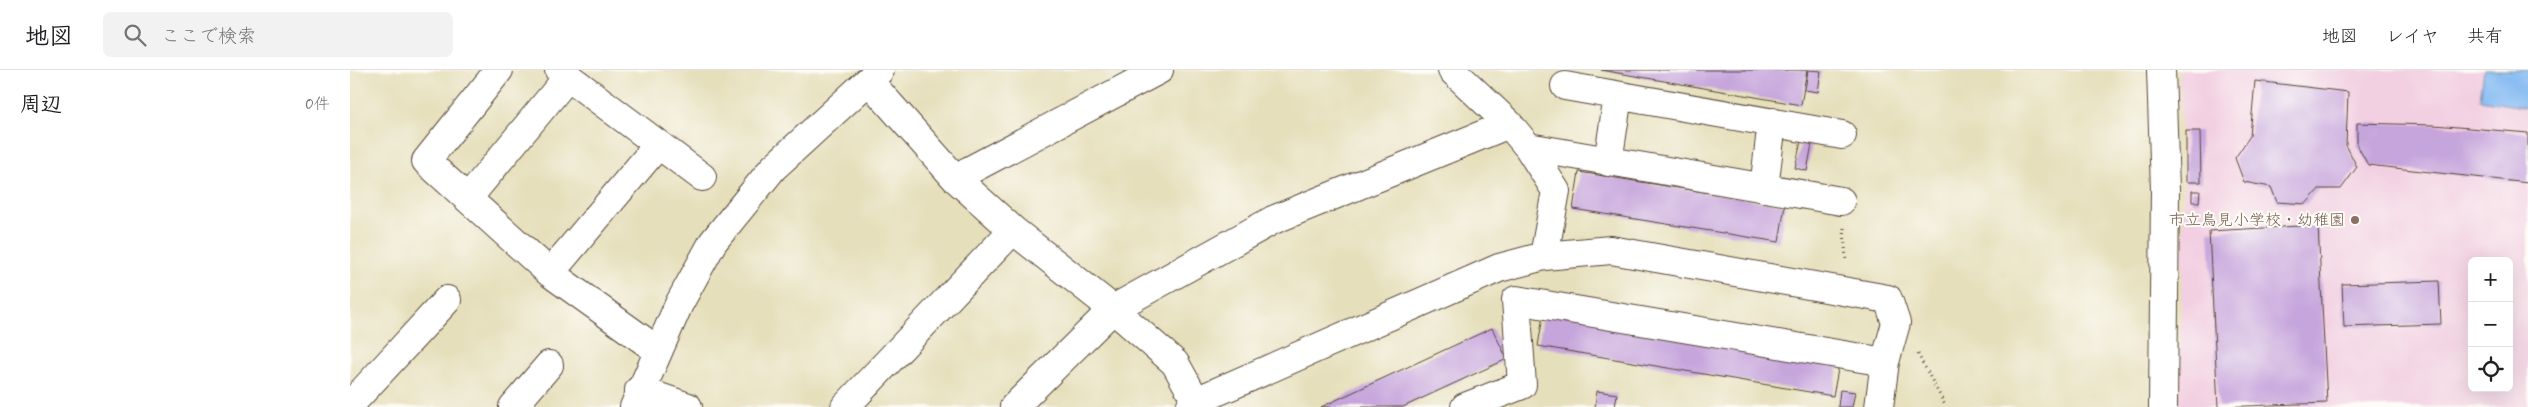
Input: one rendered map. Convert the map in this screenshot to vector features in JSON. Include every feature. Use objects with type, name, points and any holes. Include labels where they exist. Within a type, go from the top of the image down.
[{"type":"street","points":[[499,70],[426,161],[550,273],[657,350]]},
{"type":"street","points":[[955,178],[1160,70]]},
{"type":"street","points":[[1452,70],[1510,124],[1528,147],[1556,191],[1544,256]]},
{"type":"street","points":[[2160,70],[2165,190],[2163,407]]},
{"type":"street","points":[[468,198],[563,74],[702,177]]},
{"type":"street","points":[[688,407],[637,399],[657,350],[679,304],[713,242],[773,168],[875,76],[955,178],[1013,230],[1113,308],[1175,363],[1193,404],[1499,268],[1544,256],[1611,250],[1888,298],[1896,323],[1890,350],[1885,362],[1878,407]]},
{"type":"street","points":[[1565,86],[1842,135]]},
{"type":"street","points":[[1608,162],[1618,96]]},
{"type":"street","points":[[1764,188],[1772,122]]},
{"type":"street","points":[[1014,407],[1113,308],[1273,220],[1510,124]]},
{"type":"street","points":[[550,273],[658,145]]},
{"type":"street","points":[[1528,147],[1841,201]]},
{"type":"street","points":[[845,407],[1013,230]]},
{"type":"street","points":[[1465,407],[1521,396],[1516,300],[1499,268]]},
{"type":"street","points":[[350,405],[448,300]]},
{"type":"street","points":[[1516,300],[1885,362]]},
{"type":"street","points":[[513,407],[549,365]]},
{"type":"shaded area","name":"市立鳥見小学校・幼稚園","points":[[2179,70],[2528,70],[2528,407],[2179,407],[2184,179]]},
{"type":"water","points":[[2484,70],[2528,70],[2528,108],[2480,100]]},
{"type":"building","points":[[1601,70],[1807,70],[1801,105]]},
{"type":"building","points":[[1808,70],[1821,71],[1818,92],[1805,90]]},
{"type":"building","points":[[2255,81],[2348,92],[2346,145],[2357,167],[2341,189],[2319,189],[2306,204],[2277,202],[2271,187],[2244,182],[2235,158],[2250,136]]},
{"type":"building","points":[[2357,123],[2434,125],[2528,133],[2528,183],[2368,165],[2357,145]]},
{"type":"building","points":[[2186,131],[2200,131],[2201,182],[2186,182]]},
{"type":"building","points":[[1801,141],[1812,144],[1807,171],[1795,168]]},
{"type":"building","points":[[1579,172],[1785,205],[1779,242],[1573,209]]},
{"type":"building","points":[[2192,191],[2200,191],[2199,202],[2192,202]]},
{"type":"building","points":[[2318,225],[2327,403],[2218,407],[2209,231]]},
{"type":"building","points":[[2439,281],[2441,324],[2344,327],[2342,284]]},
{"type":"building","points":[[1544,310],[1840,359],[1833,396],[1538,346]]},
{"type":"building","points":[[1492,328],[1507,359],[1403,407],[1321,407]]},
{"type":"building","points":[[1840,390],[1855,392],[1852,407],[1838,407]]},
{"type":"building","points":[[1597,391],[1617,394],[1615,407],[1595,407]]},
{"type":"place","name":"市立鳥見小学校・幼稚園","points":[[2355,220]]}]
